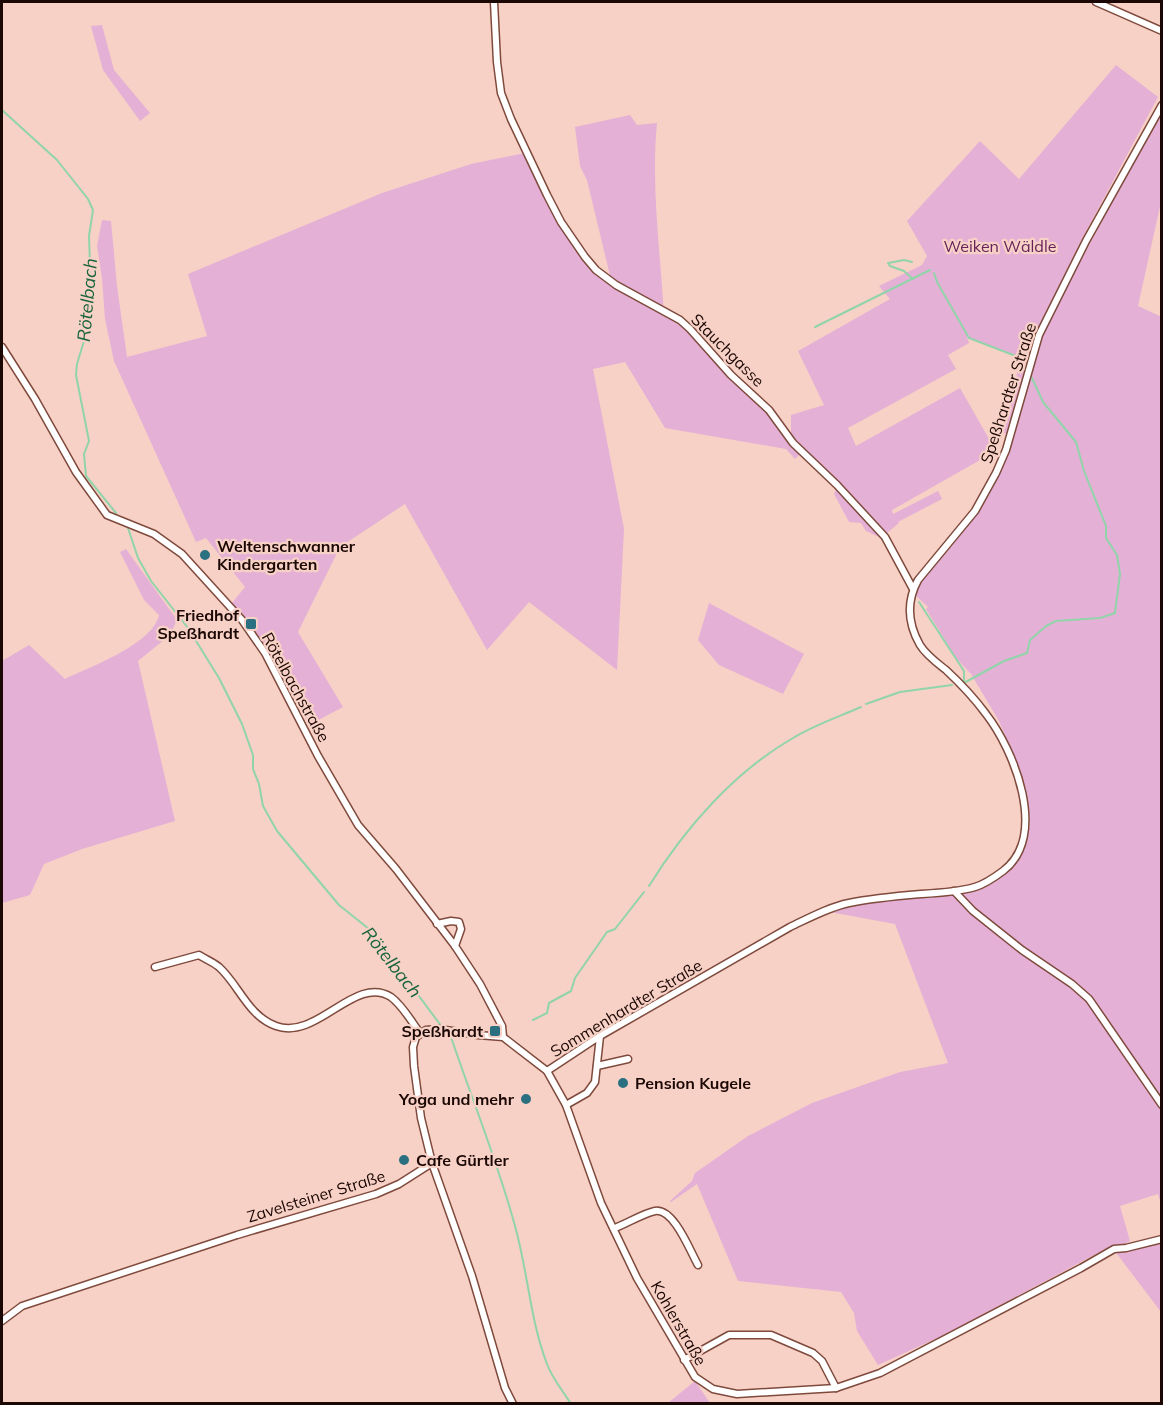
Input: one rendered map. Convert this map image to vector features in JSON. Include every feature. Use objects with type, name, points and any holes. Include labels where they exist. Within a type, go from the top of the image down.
[{"type":"street","name":"Stauchgasse","points":[[494,2],[501,93],[547,195],[561,222],[585,257],[596,270],[616,285],[680,320],[690,329],[731,375],[769,410],[793,443],[837,485],[885,537],[913,589]]},
{"type":"street","points":[[1096,2],[1161,31]]},
{"type":"street","name":"Speßhardter Straße","points":[[1025,834],[1026,817],[1021,790],[1001,735],[985,712],[922,648],[914,634],[909,603],[913,589],[924,571],[975,511],[996,473],[1006,450],[1039,335],[1086,242],[1161,105]]},
{"type":"street","name":"Rötelbachstraße","points":[[2,347],[35,399],[76,472],[107,515],[154,534],[169,543],[198,570],[242,620],[266,653],[318,756],[358,825],[396,869],[455,946],[480,984],[502,1026],[503,1037]]},
{"type":"street","name":"Sommenhardter Straße","points":[[503,1037],[547,1071],[600,1036],[815,914],[855,902],[976,887],[993,879],[1014,861],[1025,834]]},
{"type":"street","points":[[954,891],[973,911],[1089,999],[1161,1105]]},
{"type":"street","points":[[437,924],[459,922],[461,929],[455,946]]},
{"type":"street","points":[[155,967],[199,955],[218,965],[233,982],[251,1009],[263,1019],[275,1026],[291,1029],[314,1022],[356,996],[376,993],[389,996],[403,1009],[420,1033]]},
{"type":"street","points":[[503,1037],[452,1030],[426,1030],[416,1037],[413,1047],[421,1118],[432,1163],[472,1276],[505,1388],[513,1404]]},
{"type":"street","points":[[566,1105],[587,1093],[595,1082],[600,1036]]},
{"type":"street","points":[[597,1066],[628,1059]]},
{"type":"street","name":"Kohlerstraße","points":[[547,1071],[566,1105],[602,1203],[648,1299],[695,1377],[713,1389],[737,1394],[836,1388],[880,1373],[1114,1249],[1161,1239]]},
{"type":"street","name":"Zavelsteiner Straße","points":[[2,1321],[22,1306],[237,1235],[376,1194],[399,1184],[432,1163]]},
{"type":"street","points":[[615,1228],[655,1211],[665,1212],[672,1218],[698,1265]]},
{"type":"street","points":[[684,1360],[729,1335],[771,1335],[813,1353],[822,1361],[836,1388]]},
{"type":"green space","points":[[102,25],[114,70],[150,113],[140,121],[103,70],[91,26]]},
{"type":"green space","name":"Weiken Wäldle","points":[[1116,65],[1158,97],[1082,239],[1027,354],[1012,355],[967,337],[969,343],[948,355],[956,369],[848,428],[856,446],[960,388],[996,451],[892,510],[893,514],[938,491],[942,499],[898,522],[881,538],[866,531],[861,523],[849,522],[834,494],[839,483],[805,449],[795,459],[786,449],[665,428],[625,362],[593,369],[624,529],[617,670],[529,602],[487,650],[405,504],[340,547],[298,632],[343,707],[309,725],[268,648],[232,603],[245,587],[206,538],[196,542],[114,361],[105,319],[97,246],[102,220],[111,221],[127,357],[207,336],[188,274],[382,193],[471,164],[525,153],[560,223],[612,284],[587,180],[580,166],[575,127],[630,115],[637,125],[657,123],[655,170],[664,314],[688,331],[728,378],[766,411],[787,439],[791,435],[791,415],[824,405],[798,351],[890,299],[879,286],[922,265],[927,256],[907,221],[980,141],[1019,179]]},
{"type":"green space","points":[[1161,110],[1161,202],[1138,306],[1162,317],[1162,1207],[1158,1194],[1120,1206],[1130,1241],[1120,1246],[1123,1253],[1143,1246],[1161,1244],[1161,1312],[1111,1246],[944,1335],[878,1365],[857,1331],[854,1313],[841,1292],[738,1281],[697,1184],[670,1201],[692,1181],[695,1173],[748,1136],[812,1103],[900,1072],[948,1063],[895,924],[830,912],[885,899],[946,895],[996,879],[1013,865],[1026,842],[1030,825],[1025,793],[1016,762],[999,721],[971,674],[956,658],[926,609],[928,607],[914,594],[931,568],[988,494],[1009,444],[1027,375],[1045,328]]},
{"type":"green space","points":[[1020,363],[1026,365],[1008,434],[1001,432]]},
{"type":"green space","points":[[126,549],[177,620],[170,635],[138,661],[175,821],[82,849],[44,864],[30,895],[2,903],[2,661],[29,645],[65,679],[119,653],[145,636],[154,626],[159,615],[144,600],[120,552]]},
{"type":"green space","points":[[709,603],[804,654],[783,694],[719,665],[698,640]]},
{"type":"green space","points":[[695,1381],[710,1403],[668,1403]]},
{"type":"waterway","name":"Rötelbach","points":[[2,110],[57,160],[88,199],[93,210],[89,236],[87,331],[76,375],[89,441],[84,454],[86,476],[116,513]]},
{"type":"waterway","points":[[912,262],[904,260],[888,263],[904,271],[913,279]]},
{"type":"waterway","points":[[815,327],[930,270]]},
{"type":"waterway","points":[[934,273],[969,338],[1021,358]]},
{"type":"waterway","points":[[962,684],[1004,661],[1027,653],[1030,640],[1046,626],[1056,621],[1100,618],[1115,613],[1120,574],[1117,555],[1106,538],[1106,526],[1084,471],[1076,442],[1043,402],[1032,378]]},
{"type":"waterway","name":"Rötelbach","points":[[127,525],[138,558],[151,581],[188,628],[219,678],[242,724],[253,755],[253,769],[259,784],[263,806],[277,831],[339,905],[369,929],[442,1027]]},
{"type":"waterway","points":[[919,602],[964,671],[964,682]]},
{"type":"waterway","points":[[866,704],[900,692],[952,685]]},
{"type":"waterway","points":[[649,886],[678,843],[712,803],[751,767],[801,733],[861,707]]},
{"type":"waterway","points":[[533,1020],[547,1013],[549,1003],[571,991],[575,978],[607,932],[615,929],[644,892]]},
{"type":"waterway","name":"Rötelbach","points":[[446,1032],[452,1040],[508,1202],[541,1347],[552,1374],[571,1404]]},
{"type":"place","name":"Weltenschwanner Kindergarten","points":[[205,555]]},
{"type":"place","name":"Friedhof Speßhardt","points":[[251,624]]},
{"type":"place","name":"Speßhardt","points":[[495,1031]]},
{"type":"place","name":"Pension Kugele","points":[[623,1083]]},
{"type":"place","name":"Yoga und mehr","points":[[526,1099]]},
{"type":"place","name":"Cafe Gürtler","points":[[404,1160]]}]
